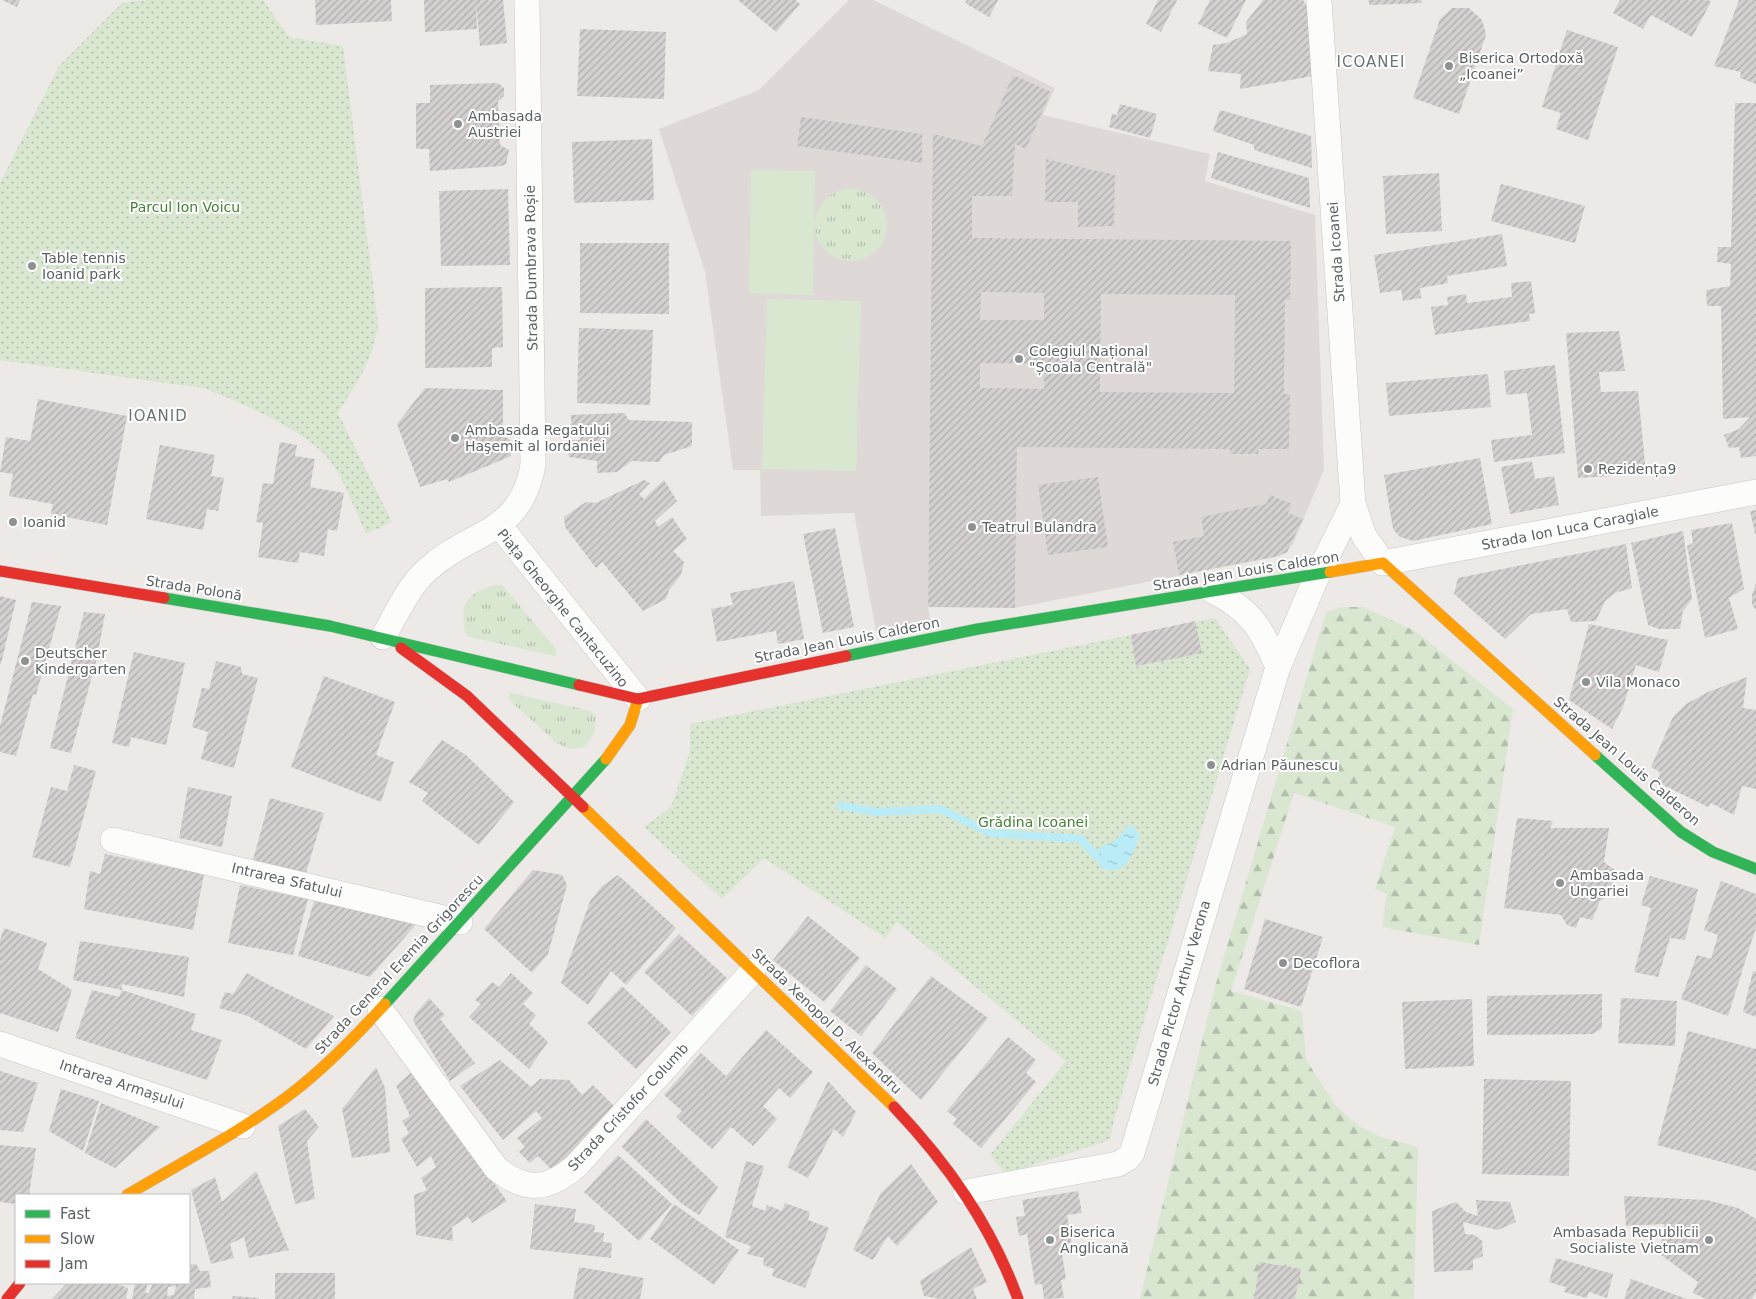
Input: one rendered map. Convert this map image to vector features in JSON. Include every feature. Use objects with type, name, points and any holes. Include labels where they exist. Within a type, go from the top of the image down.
[{"type":"street","name":"Strada Dumbrava Roșie","points":[[499,526],[523,500],[530,482],[533,464],[528,0]]},
{"type":"street","name":"Strada Icoanei","points":[[1319,0],[1353,504],[1364,536],[1383,563]]},
{"type":"street","name":"Strada Ion Luca Caragiale","points":[[1383,563],[1756,492]]},
{"type":"street","points":[[1317,576],[1353,504]]},
{"type":"street","name":"Piața Gheorghe Cantacuzino","points":[[499,526],[638,700],[383,637],[425,572],[436,562],[499,526]]},
{"type":"street","name":"Strada Jean Louis Calderon","points":[[638,700],[978,629],[1317,576],[1383,563],[1681,832],[1712,852],[1756,869]]},
{"type":"street","name":"Strada Polonă","points":[[0,571],[330,626],[383,637]]},
{"type":"street","name":"Strada Pictor Arthur Verona","points":[[966,1192],[1118,1164],[1132,1153],[1278,667],[1317,576]]},
{"type":"street","points":[[1212,591],[1246,611],[1260,628],[1278,667]]},
{"type":"street","points":[[383,637],[453,683],[573,798]]},
{"type":"street","name":"Piața Gheorghe Cantacuzino","points":[[573,798],[617,747],[630,725],[638,700]]},
{"type":"street","name":"Strada General Eremia Grigorescu","points":[[129,1194],[243,1126],[291,1094],[325,1066],[380,1009],[573,798]]},
{"type":"street","name":"Strada Xenopol D. Alexandru","points":[[573,798],[888,1100],[928,1142],[966,1192],[989,1233],[1018,1299]]},
{"type":"street","name":"Intrarea Sfatului","points":[[113,840],[460,922]]},
{"type":"street","name":"Strada Cristofor Columb","points":[[380,1009],[496,1168],[508,1178],[524,1185],[540,1186],[553,1182],[576,1166],[753,970]]},
{"type":"street","name":"Intrarea Armașului","points":[[0,1044],[243,1126]]},
{"type":"street","points":[[7,1299],[19,1284]]},
{"type":"shaded area","name":"Colegiul Național \"Școala Centrală\"","points":[[849,0],[873,0],[1055,88],[1043,115],[1210,154],[1205,181],[1315,215],[1324,470],[1293,544],[1287,552],[1279,556],[1015,608],[1017,447],[930,447],[928,607],[931,624],[876,631],[854,513],[761,516],[760,470],[733,470],[705,272],[659,129],[759,90]]},
{"type":"green space","name":"Parcul Ion Voicu","points":[[146,0],[263,0],[289,37],[343,46],[378,324],[368,361],[338,413],[392,522],[366,534],[343,481],[333,465],[309,441],[274,419],[203,388],[0,360],[0,183],[59,66],[122,3]]},
{"type":"green space","points":[[751,170],[815,171],[813,295],[749,293]]},
{"type":"green space","points":[[851,189],[871,195],[881,205],[887,225],[881,245],[871,255],[851,261],[831,255],[821,245],[815,225],[821,205],[831,195]]},
{"type":"green space","points":[[767,299],[861,301],[856,471],[762,469]]},
{"type":"green space","points":[[494,585],[502,585],[557,650],[555,656],[466,636],[463,617],[466,603],[476,593]]},
{"type":"green space","points":[[1342,607],[1363,607],[1415,631],[1513,709],[1479,945],[1382,927],[1387,894],[1375,889],[1395,827],[1294,793],[1231,991],[1302,1011],[1306,1060],[1336,1106],[1359,1126],[1381,1137],[1418,1147],[1414,1299],[1140,1299],[1215,987],[1326,612]]},
{"type":"green space","name":"Grădina Icoanei","points":[[1215,618],[1250,669],[1114,1120],[1110,1140],[1005,1174],[990,1155],[1066,1061],[897,922],[885,938],[764,858],[722,899],[644,827],[671,807],[690,752],[690,724]]},
{"type":"green space","points":[[510,693],[591,711],[596,716],[595,732],[584,747],[570,749],[557,743],[508,699]]},
{"type":"water","points":[[1128,826],[1134,827],[1140,835],[1127,863],[1116,870],[1100,867],[1096,856],[1099,848],[1115,841]]},
{"type":"building","points":[[2,0],[20,0],[17,7]]},
{"type":"building","points":[[315,0],[391,0],[392,21],[316,25]]},
{"type":"building","points":[[424,0],[503,0],[507,43],[480,46],[476,3],[477,29],[425,32]]},
{"type":"building","points":[[738,0],[795,0],[800,4],[776,32]]},
{"type":"building","points":[[967,0],[998,0],[989,17],[965,3]]},
{"type":"building","points":[[1158,0],[1177,0],[1161,32],[1146,24]]},
{"type":"building","points":[[1210,0],[1246,0],[1227,38],[1198,24]]},
{"type":"building","points":[[1263,0],[1303,0],[1311,14],[1313,76],[1240,89],[1241,74],[1208,71],[1213,45],[1227,43],[1247,34],[1246,22]]},
{"type":"building","points":[[1368,0],[1421,0],[1422,3],[1370,5]]},
{"type":"building","points":[[1620,0],[1708,0],[1711,2],[1692,37],[1651,15],[1643,29],[1613,13]]},
{"type":"building","points":[[1739,0],[1756,0],[1756,84],[1740,78],[1741,72],[1714,66]]},
{"type":"building","name":"Biserica Ortodoxă „Icoanei”","points":[[1452,8],[1469,8],[1482,20],[1486,35],[1459,114],[1413,98],[1440,19]]},
{"type":"building","points":[[580,29],[666,32],[664,99],[577,96]]},
{"type":"building","points":[[1567,30],[1618,47],[1588,140],[1556,129],[1561,113],[1542,107]]},
{"type":"building","points":[[1013,75],[1051,92],[1026,149],[1015,144],[1012,196],[972,196],[972,238],[1291,241],[1290,300],[1285,300],[1284,394],[1290,394],[1289,449],[1259,449],[1258,454],[1230,454],[1230,449],[1017,447],[1015,608],[928,607],[933,134],[982,146]],"holes":[[[981,292],[1044,293],[1044,320],[980,320]],[[1101,294],[1235,295],[1234,393],[1100,392]],[[980,363],[1044,364],[1044,389],[980,388]]]},
{"type":"building","name":"Ambasada Austriei","points":[[498,83],[504,88],[504,96],[498,101],[500,145],[509,150],[506,164],[501,166],[430,171],[429,149],[416,149],[416,103],[430,103],[430,85]]},
{"type":"building","points":[[1735,103],[1756,103],[1756,456],[1741,458],[1739,447],[1729,448],[1724,435],[1739,429],[1750,417],[1723,419],[1721,306],[1707,306],[1706,290],[1730,286],[1731,264],[1717,262],[1718,247],[1731,247]]},
{"type":"building","points":[[1120,104],[1157,114],[1150,138],[1109,127],[1112,114],[1117,115]]},
{"type":"building","points":[[1220,110],[1311,136],[1312,168],[1254,150],[1254,145],[1213,131]]},
{"type":"building","points":[[801,117],[922,134],[922,163],[797,146]]},
{"type":"building","points":[[652,139],[654,200],[574,203],[572,142]]},
{"type":"building","points":[[1218,152],[1309,178],[1310,208],[1211,178]]},
{"type":"building","points":[[1046,159],[1115,175],[1114,226],[1078,227],[1078,202],[1045,202]]},
{"type":"building","points":[[1439,173],[1442,231],[1386,234],[1383,176]]},
{"type":"building","points":[[1501,184],[1585,206],[1575,243],[1491,221]]},
{"type":"building","points":[[508,189],[510,265],[441,266],[439,191]]},
{"type":"building","points":[[1502,234],[1507,266],[1447,276],[1448,283],[1420,288],[1421,298],[1403,301],[1401,290],[1380,293],[1374,255]]},
{"type":"building","points":[[580,243],[669,243],[669,314],[580,313]]},
{"type":"building","points":[[1531,281],[1535,313],[1529,314],[1530,321],[1435,335],[1431,307],[1448,305],[1447,297],[1466,294],[1467,303],[1512,297],[1511,283]]},
{"type":"building","points":[[502,287],[503,347],[492,348],[492,367],[425,368],[425,288]]},
{"type":"building","points":[[579,328],[653,330],[650,405],[577,403]]},
{"type":"building","points":[[1619,331],[1625,371],[1599,372],[1601,392],[1638,391],[1646,474],[1578,478],[1566,333]]},
{"type":"building","points":[[1555,365],[1565,453],[1494,462],[1491,440],[1532,435],[1527,393],[1506,395],[1504,371]]},
{"type":"building","points":[[1488,374],[1491,407],[1389,416],[1386,383]]},
{"type":"building","name":"Ambasada Regatului Haşemit al Iordaniei","points":[[425,388],[503,390],[503,435],[511,441],[511,456],[449,482],[447,479],[420,487],[397,424]]},
{"type":"building","points":[[38,399],[127,416],[107,525],[51,514],[53,504],[9,496],[13,474],[0,472],[6,437],[30,441]]},
{"type":"building","points":[[624,413],[629,420],[692,422],[692,446],[664,455],[659,462],[632,461],[617,472],[597,473],[597,461],[569,457],[566,440],[580,440],[581,436],[571,435],[571,415]]},
{"type":"building","points":[[280,442],[297,445],[295,456],[315,459],[310,487],[344,493],[337,531],[328,529],[324,556],[300,552],[298,563],[258,557],[263,523],[256,522],[263,483],[273,484]]},
{"type":"building","points":[[160,445],[215,455],[211,476],[224,478],[218,511],[207,509],[203,530],[146,519]]},
{"type":"building","points":[[1480,458],[1492,524],[1413,541],[1400,537],[1393,529],[1384,475]]},
{"type":"building","points":[[1532,461],[1535,479],[1554,476],[1559,505],[1510,514],[1501,467]]},
{"type":"building","points":[[1098,477],[1108,547],[1048,555],[1038,485]]},
{"type":"building","points":[[644,480],[650,483],[639,494],[644,499],[664,480],[677,501],[655,521],[658,527],[672,517],[687,539],[673,551],[684,562],[681,575],[669,590],[666,599],[643,611],[602,562],[596,568],[565,527],[564,517],[586,502],[596,503]]},
{"type":"building","points":[[1270,495],[1292,504],[1288,513],[1303,519],[1287,552],[1279,556],[1179,575],[1173,542],[1204,536],[1201,517],[1266,504]]},
{"type":"building","points":[[1756,510],[1756,534],[1755,534],[1750,511]]},
{"type":"building","points":[[1732,523],[1744,589],[1729,598],[1738,629],[1705,638],[1687,546],[1693,543],[1691,530]]},
{"type":"building","points":[[835,528],[854,627],[823,633],[803,534]]},
{"type":"building","points":[[1683,531],[1692,599],[1683,611],[1680,629],[1659,629],[1648,625],[1631,543]]},
{"type":"building","points":[[1626,544],[1632,588],[1615,593],[1605,601],[1596,621],[1571,622],[1567,609],[1531,614],[1505,639],[1454,594],[1458,578]]},
{"type":"building","points":[[794,581],[804,639],[778,644],[776,631],[717,642],[711,609],[733,605],[730,593]]},
{"type":"building","points":[[1756,583],[1756,610],[1752,605],[1752,595]]},
{"type":"building","points":[[0,596],[16,600],[1,664],[0,664]]},
{"type":"building","points":[[32,602],[61,606],[36,695],[33,694],[16,756],[0,752],[0,726]]},
{"type":"building","points":[[84,612],[105,614],[97,658],[71,753],[50,748]]},
{"type":"building","points":[[1195,621],[1202,653],[1136,666],[1131,635]]},
{"type":"building","points":[[1589,624],[1668,640],[1659,672],[1636,665],[1623,707],[1612,729],[1569,700]]},
{"type":"building","points":[[134,652],[185,663],[166,745],[131,737],[129,747],[112,743]]},
{"type":"building","points":[[216,661],[241,667],[242,674],[258,678],[234,768],[201,759],[208,732],[192,727],[202,688],[209,689]]},
{"type":"building","points":[[324,676],[395,702],[376,755],[394,762],[381,802],[291,767]]},
{"type":"building","points":[[1747,677],[1743,708],[1756,710],[1756,789],[1742,786],[1734,815],[1711,803],[1708,807],[1657,782],[1660,772],[1651,767],[1673,717],[1686,704],[1708,692]]},
{"type":"building","points":[[442,740],[466,755],[514,802],[479,845],[422,801],[428,793],[409,782]]},
{"type":"building","points":[[74,765],[96,771],[70,867],[32,857],[51,787],[67,791]]},
{"type":"building","points":[[188,787],[232,796],[222,847],[179,838]]},
{"type":"building","points":[[270,798],[324,813],[305,876],[253,860]]},
{"type":"building","name":"Ambasada Ungariei","points":[[1517,818],[1553,821],[1550,828],[1609,828],[1604,862],[1616,871],[1610,895],[1600,901],[1592,920],[1580,917],[1576,928],[1567,925],[1561,915],[1504,908]]},
{"type":"building","points":[[105,854],[204,874],[193,930],[84,909],[90,871],[100,874]]},
{"type":"building","points":[[533,870],[562,875],[567,885],[548,954],[532,973],[484,929]]},
{"type":"building","points":[[618,875],[676,928],[626,985],[611,971],[588,1005],[561,983],[590,901],[602,886]]},
{"type":"building","points":[[1650,876],[1698,889],[1685,940],[1670,938],[1658,977],[1634,972],[1651,908],[1641,905]]},
{"type":"building","points":[[1721,881],[1756,894],[1756,927],[1728,1016],[1681,999],[1697,955],[1711,959],[1718,935],[1704,930]]},
{"type":"building","points":[[240,885],[308,899],[293,955],[228,943]]},
{"type":"building","points":[[315,898],[418,922],[370,977],[298,956]]},
{"type":"building","points":[[808,916],[860,958],[824,1002],[773,960]]},
{"type":"building","name":"Decoflora","points":[[1265,919],[1323,937],[1301,1007],[1244,989]]},
{"type":"building","points":[[4,928],[47,943],[38,969],[72,990],[58,1032],[0,1013],[0,940]]},
{"type":"building","points":[[679,934],[727,978],[692,1016],[644,972]]},
{"type":"building","points":[[80,941],[189,957],[184,997],[122,984],[122,990],[73,980]]},
{"type":"building","points":[[866,965],[897,989],[861,1036],[830,1011]]},
{"type":"building","points":[[1753,971],[1756,972],[1756,1017],[1743,1012]]},
{"type":"building","points":[[247,973],[334,1016],[306,1049],[248,1016],[219,1008],[225,992],[233,994]]},
{"type":"building","points":[[511,973],[533,993],[523,1004],[536,1015],[529,1024],[548,1042],[529,1069],[469,1017],[481,1004],[475,1000],[492,982],[499,987]]},
{"type":"building","points":[[931,976],[988,1018],[921,1100],[872,1053]]},
{"type":"building","points":[[622,986],[671,1032],[636,1069],[587,1023]]},
{"type":"building","points":[[92,990],[119,997],[122,990],[196,1014],[191,1030],[222,1040],[207,1080],[75,1038]]},
{"type":"building","points":[[1602,994],[1602,1028],[1593,1034],[1487,1035],[1487,996]]},
{"type":"building","points":[[429,998],[445,1015],[440,1019],[475,1063],[450,1081],[413,1021],[416,1013]]},
{"type":"building","points":[[1621,998],[1677,1001],[1675,1046],[1618,1043]]},
{"type":"building","points":[[1472,999],[1474,1066],[1405,1069],[1402,1002]]},
{"type":"building","points":[[766,1030],[813,1072],[790,1098],[779,1088],[763,1106],[777,1119],[753,1146],[731,1127],[712,1149],[676,1117],[682,1111],[664,1095],[701,1053],[726,1076]]},
{"type":"building","points":[[1688,1031],[1756,1049],[1756,1171],[1657,1145]]},
{"type":"building","points":[[1008,1037],[1036,1060],[1026,1073],[1036,1082],[981,1148],[953,1124],[957,1119],[947,1111]]},
{"type":"building","points":[[500,1060],[531,1087],[540,1079],[569,1080],[582,1095],[593,1085],[616,1108],[555,1173],[538,1156],[530,1163],[519,1152],[525,1147],[517,1138],[542,1118],[536,1111],[503,1140],[460,1086]]},
{"type":"building","points":[[376,1067],[385,1088],[390,1152],[352,1158],[342,1109]]},
{"type":"building","points":[[0,1071],[38,1083],[23,1132],[0,1130]]},
{"type":"building","points":[[413,1071],[507,1201],[472,1223],[468,1217],[452,1227],[453,1241],[416,1235],[414,1195],[427,1190],[421,1178],[436,1167],[431,1156],[417,1167],[401,1139],[409,1133],[402,1121],[410,1116],[396,1086]]},
{"type":"building","points":[[1484,1079],[1571,1081],[1569,1176],[1482,1174]]},
{"type":"building","points":[[828,1081],[856,1112],[843,1137],[834,1129],[808,1178],[787,1167]]},
{"type":"building","points":[[61,1089],[99,1101],[83,1151],[49,1131]]},
{"type":"building","points":[[101,1103],[160,1127],[115,1168],[85,1153]]},
{"type":"building","points":[[305,1109],[319,1127],[307,1141],[315,1199],[295,1204],[278,1126]]},
{"type":"building","points":[[646,1119],[718,1187],[699,1215],[682,1204],[622,1147]]},
{"type":"building","points":[[0,1145],[36,1148],[29,1194],[15,1194],[15,1204],[0,1202]]},
{"type":"building","points":[[618,1155],[672,1204],[639,1241],[584,1192]]},
{"type":"building","points":[[746,1161],[764,1166],[752,1206],[765,1211],[767,1205],[782,1211],[785,1203],[810,1212],[808,1220],[829,1228],[805,1288],[772,1276],[774,1269],[763,1265],[764,1258],[747,1254],[751,1246],[725,1237]]},
{"type":"building","points":[[911,1164],[938,1202],[897,1246],[888,1236],[873,1260],[853,1250],[881,1193]]},
{"type":"building","points":[[256,1171],[289,1250],[249,1258],[244,1237],[230,1244],[234,1258],[211,1264],[191,1190],[215,1177],[222,1202]]},
{"type":"building","name":"Biserica Anglicană","points":[[1078,1191],[1082,1213],[1067,1215],[1072,1245],[1061,1247],[1066,1279],[1061,1280],[1064,1298],[1044,1299],[1042,1284],[1035,1285],[1027,1234],[1019,1236],[1016,1217],[1025,1216],[1022,1200]]},
{"type":"building","name":"Ambasada Republicii Socialiste Vietnam","points":[[1624,1196],[1707,1200],[1738,1208],[1756,1219],[1756,1292],[1752,1299],[1706,1299],[1693,1293],[1698,1282],[1660,1254],[1664,1224],[1626,1226]]},
{"type":"building","points":[[1476,1200],[1510,1202],[1516,1222],[1498,1230],[1463,1222],[1465,1234],[1475,1235],[1482,1241],[1483,1256],[1473,1260],[1473,1270],[1434,1272],[1432,1211],[1456,1202],[1466,1212],[1478,1216]]},
{"type":"building","points":[[535,1204],[576,1209],[574,1222],[595,1225],[594,1232],[604,1233],[603,1242],[612,1243],[611,1258],[530,1249]]},
{"type":"building","points":[[674,1204],[739,1250],[714,1285],[650,1239]]},
{"type":"building","points":[[971,1247],[987,1282],[973,1289],[977,1299],[940,1299],[924,1296],[920,1281]]},
{"type":"building","points":[[1556,1258],[1613,1274],[1607,1298],[1589,1292],[1587,1298],[1564,1292],[1566,1287],[1549,1282]]},
{"type":"building","points":[[1260,1262],[1301,1269],[1295,1299],[1254,1299]]},
{"type":"building","points":[[196,1264],[200,1271],[209,1271],[211,1287],[195,1289],[194,1299],[132,1299],[135,1284],[148,1284],[145,1293],[149,1293],[152,1285],[150,1284],[190,1284],[190,1265]],"holes":[[[176,1286],[174,1295],[167,1296],[168,1287]]]},
{"type":"building","points":[[579,1267],[644,1278],[640,1299],[573,1299]]},
{"type":"building","points":[[275,1273],[335,1273],[335,1299],[275,1299]]},
{"type":"building","points":[[1631,1279],[1687,1299],[1624,1299]]},
{"type":"building","points":[[66,1284],[117,1284],[128,1288],[126,1299],[52,1299]]},
{"type":"building","points":[[233,1296],[259,1298],[259,1299],[232,1299]]},
{"type":"waterway","points":[[841,806],[878,812],[940,809],[990,833],[1081,839],[1096,856]]},
{"type":"traffic: fast","points":[[846,656],[978,629],[1330,572]]},
{"type":"traffic: fast","points":[[164,598],[330,626],[579,685]]},
{"type":"traffic: fast","points":[[1595,755],[1681,832],[1713,852],[1756,869]]},
{"type":"traffic: fast","points":[[385,1004],[606,759]]},
{"type":"traffic: slow","points":[[1330,572],[1383,563],[1595,755]]},
{"type":"traffic: slow","points":[[606,759],[630,725],[638,699]]},
{"type":"traffic: slow","points":[[583,807],[894,1107]]},
{"type":"traffic: slow","points":[[129,1194],[232,1134],[292,1093],[340,1051],[385,1004]]},
{"type":"traffic: jam","points":[[0,571],[164,598]]},
{"type":"traffic: jam","points":[[401,648],[467,696],[583,807]]},
{"type":"traffic: jam","points":[[579,685],[638,699],[846,656]]},
{"type":"traffic: jam","points":[[894,1107],[950,1173],[966,1197],[995,1246],[1018,1299]]},
{"type":"traffic: jam","points":[[7,1299],[19,1284]]},
{"type":"place","name":"Biserica Ortodoxă „Icoanei”","points":[[1449,66]]},
{"type":"place","name":"Ambasada Austriei","points":[[458,124]]},
{"type":"place","name":"Table tennis Ioanid park","points":[[32,266]]},
{"type":"place","name":"Colegiul Național \"Școala Centrală\"","points":[[1019,359]]},
{"type":"place","name":"Ambasada Regatului Haşemit al Iordaniei","points":[[455,438]]},
{"type":"place","name":"Rezidența9","points":[[1588,469]]},
{"type":"place","name":"Ioanid","points":[[13,522]]},
{"type":"place","name":"Teatrul Bulandra","points":[[972,527]]},
{"type":"place","name":"Deutscher Kindergarten","points":[[25,661]]},
{"type":"place","name":"Vila Monaco","points":[[1586,682]]},
{"type":"place","name":"Adrian Păunescu","points":[[1211,765]]},
{"type":"place","name":"Ambasada Ungariei","points":[[1560,883]]},
{"type":"place","name":"Decoflora","points":[[1283,963]]},
{"type":"place","name":"Biserica Anglicană","points":[[1050,1240]]},
{"type":"place","name":"Ambasada Republicii Socialiste Vietnam","points":[[1709,1240]]},
{"type":"district","name":"ICOANEI","points":[[1371,62]]},
{"type":"district","name":"IOANID","points":[[158,416]]}]
